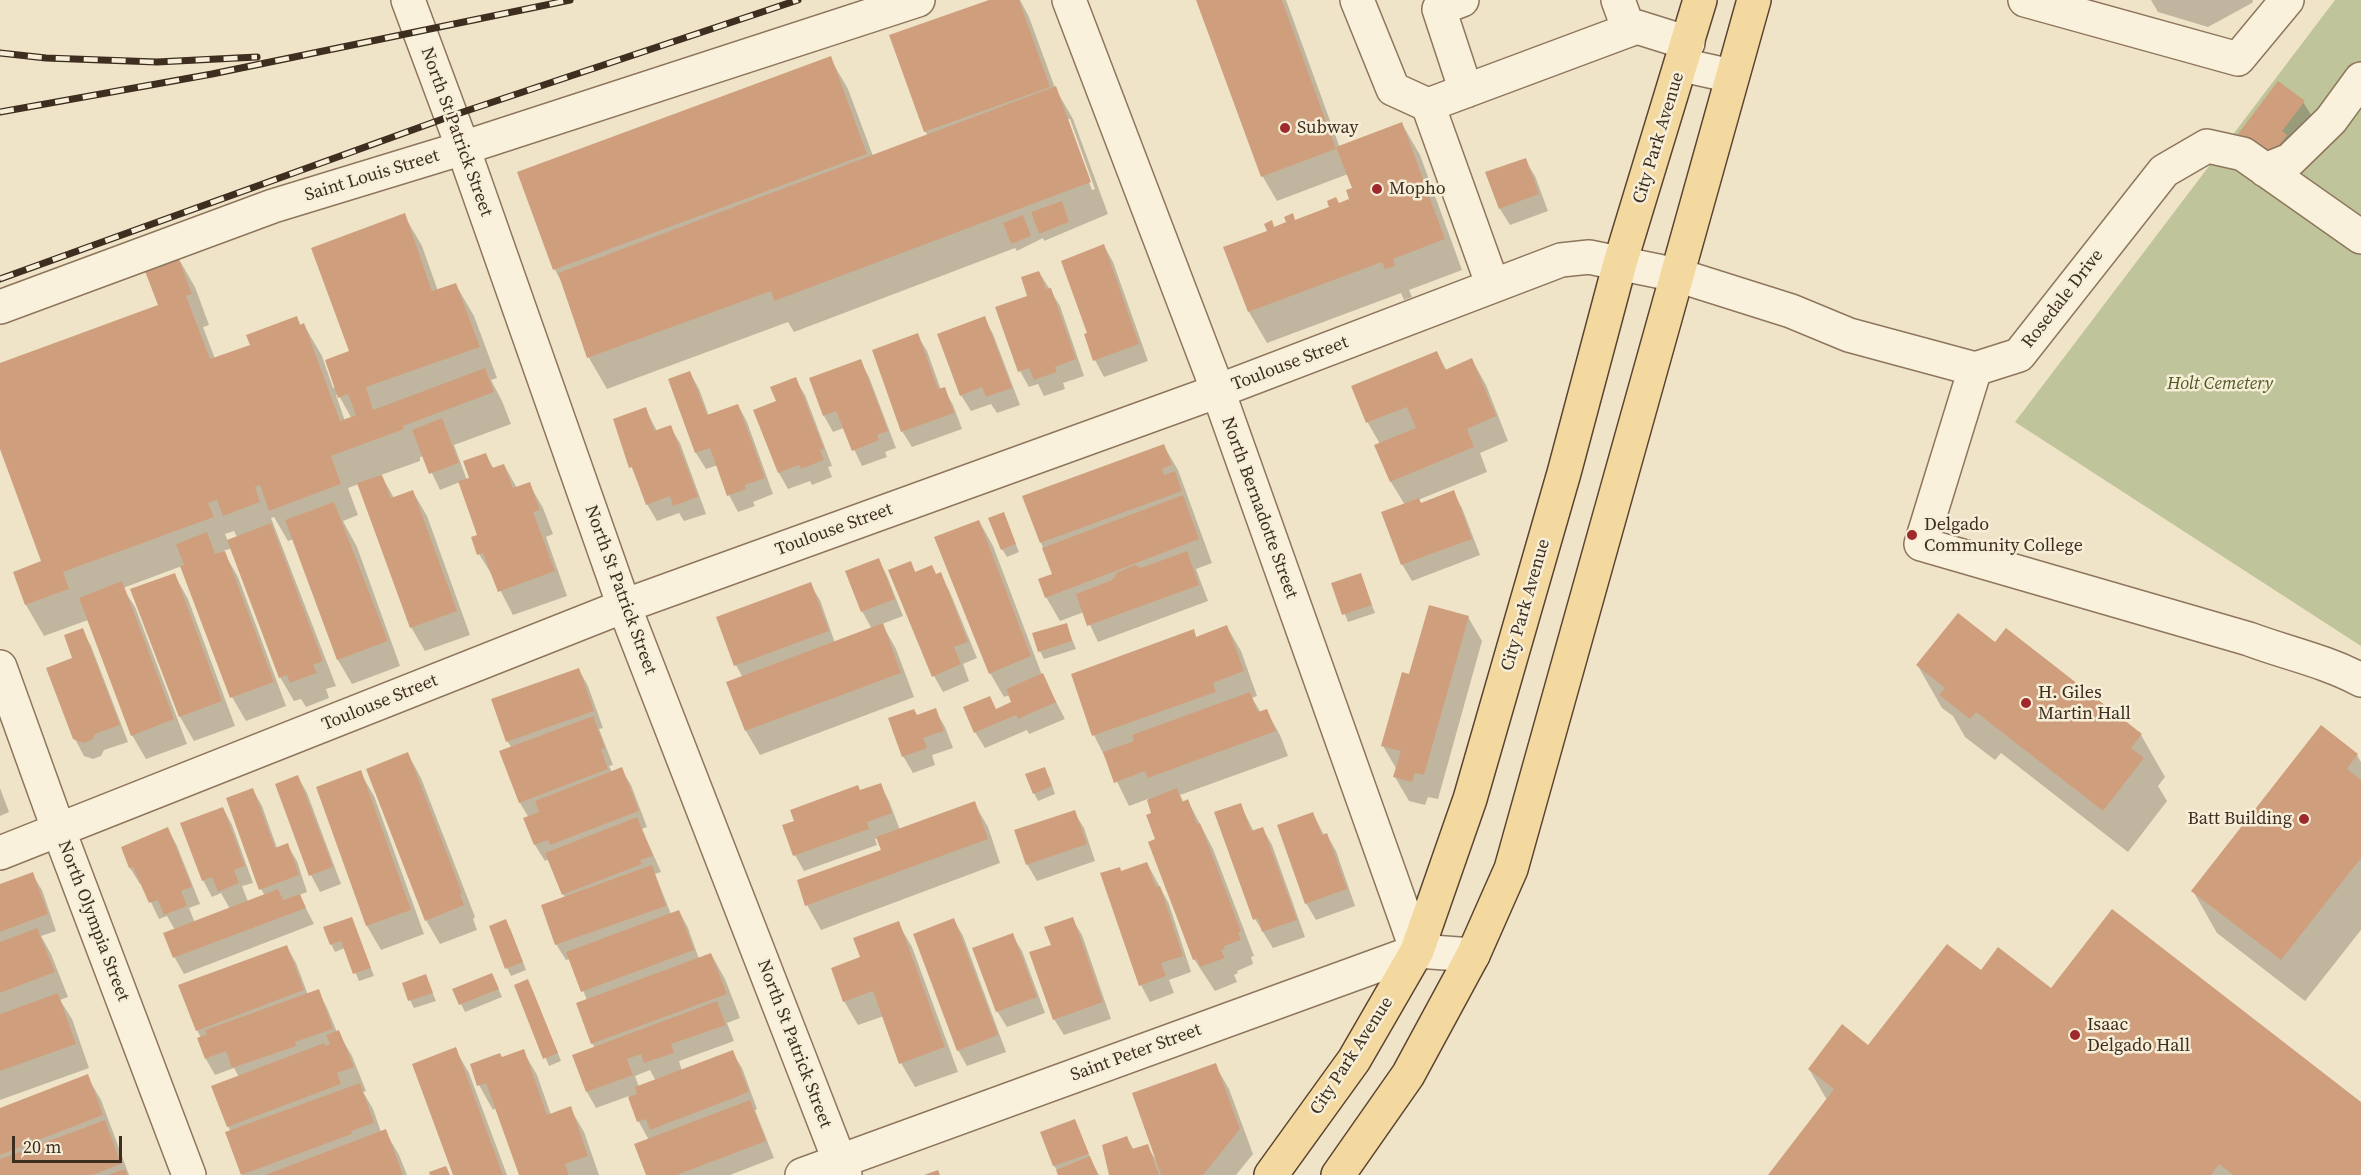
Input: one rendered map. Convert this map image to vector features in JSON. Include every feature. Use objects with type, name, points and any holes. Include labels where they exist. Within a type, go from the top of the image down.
[{"type":"main road","name":"City Park Avenue","points":[[1271,1175],[1354,1060],[1417,951],[1470,799],[1564,473],[1620,263],[1700,0]]},
{"type":"main road","points":[[1338,1175],[1408,1075],[1473,955],[1511,869],[1754,0]]},
{"type":"street","name":"North St Patrick Street","points":[[408,0],[624,606],[842,1168]]},
{"type":"street","name":"Saint Louis Street","points":[[0,307],[273,206],[462,148],[918,0]]},
{"type":"street","name":"North Bernadotte Street","points":[[1069,0],[1218,391],[1417,951]]},
{"type":"street","points":[[1357,0],[1393,89],[1428,105],[1637,27],[1685,54],[1732,76]]},
{"type":"street","points":[[1618,0],[1629,30]]},
{"type":"street","points":[[2025,0],[2238,59],[2287,0]]},
{"type":"street","points":[[1442,3],[1466,91]]},
{"type":"street","points":[[2254,162],[2290,160],[2331,120],[2361,80]]},
{"type":"street","points":[[1428,105],[1493,286]]},
{"type":"street","name":"Rosedale Drive","points":[[1975,369],[2019,355],[2164,171],[2207,146],[2254,162]]},
{"type":"street","points":[[2254,162],[2361,237]]},
{"type":"street","name":"Toulouse Street","points":[[0,853],[624,606],[1218,391],[1561,260],[1589,257],[1677,275]]},
{"type":"street","points":[[1677,275],[1791,311],[1849,335],[1975,369],[1921,544],[2249,639],[2297,657],[2338,668],[2361,680]]},
{"type":"street","name":"North Olympia Street","points":[[0,667],[59,831],[189,1175]]},
{"type":"street","name":"Saint Peter Street","points":[[802,1175],[842,1168],[1417,951],[1473,955]]},
{"type":"green space","name":"Holt Cemetery","points":[[2335,0],[2361,0],[2361,646],[2015,422]]},
{"type":"building","points":[[989,0],[1019,0],[1050,87],[924,132],[889,35]]},
{"type":"building","points":[[1196,0],[1282,0],[1336,149],[1261,177]]},
{"type":"building","points":[[831,56],[867,154],[553,270],[517,172]]},
{"type":"building","points":[[2278,81],[2305,101],[2282,131],[2287,135],[2270,157],[2238,134]]},
{"type":"building","points":[[1056,86],[1091,182],[774,301],[771,291],[587,358],[558,273]]},
{"type":"building","points":[[1402,122],[1445,239],[1393,259],[1395,266],[1385,269],[1382,262],[1248,312],[1223,247],[1267,231],[1264,224],[1272,220],[1274,227],[1286,222],[1284,217],[1293,213],[1295,220],[1329,207],[1327,201],[1336,197],[1339,203],[1349,199],[1346,190],[1352,188],[1336,147]]},
{"type":"building","points":[[1526,158],[1539,194],[1499,209],[1485,172]]},
{"type":"building","points":[[1062,201],[1069,222],[1039,234],[1031,212]]},
{"type":"building","points":[[405,213],[432,291],[456,283],[480,347],[366,387],[373,410],[485,368],[494,392],[331,456],[341,484],[269,511],[260,485],[255,487],[260,502],[223,516],[217,500],[208,503],[214,517],[63,572],[69,589],[25,605],[13,572],[41,561],[0,449],[0,363],[158,305],[143,266],[177,254],[192,294],[186,296],[210,359],[250,345],[246,335],[297,316],[300,325],[304,323],[340,421],[356,415],[348,394],[338,398],[325,360],[349,351],[311,248]]},
{"type":"building","points":[[1023,215],[1031,236],[1011,244],[1003,223]]},
{"type":"building","points":[[1104,244],[1139,344],[1093,361],[1084,334],[1087,333],[1061,261]]},
{"type":"building","points":[[1039,271],[1046,289],[1051,288],[1076,359],[1055,367],[1057,372],[1034,380],[1029,368],[1018,372],[995,307],[1027,296],[1021,277]]},
{"type":"building","points":[[985,316],[1012,388],[986,397],[982,387],[960,396],[937,334]]},
{"type":"building","points":[[918,333],[938,389],[945,387],[954,413],[901,432],[872,350]]},
{"type":"building","points":[[1437,351],[1445,370],[1472,358],[1496,416],[1467,429],[1474,447],[1390,482],[1374,445],[1416,428],[1407,407],[1366,423],[1351,386]]},
{"type":"building","points":[[861,359],[888,431],[877,435],[879,440],[852,451],[836,411],[823,416],[809,378]]},
{"type":"building","points":[[690,371],[707,415],[738,404],[765,478],[745,485],[746,489],[727,496],[710,448],[695,453],[668,379]]},
{"type":"building","points":[[796,377],[824,449],[820,450],[824,460],[801,469],[799,465],[778,473],[753,410],[776,401],[770,387]]},
{"type":"building","points":[[646,407],[654,431],[671,425],[698,497],[673,506],[670,496],[646,505],[632,467],[629,468],[613,419]]},
{"type":"building","points":[[442,418],[459,463],[429,474],[412,430]]},
{"type":"building","points":[[1164,444],[1172,465],[1162,469],[1164,475],[1175,471],[1182,491],[1040,543],[1022,496]]},
{"type":"building","points":[[486,453],[492,468],[504,464],[513,488],[530,482],[540,510],[533,512],[555,571],[498,592],[483,553],[477,555],[471,537],[477,535],[458,481],[469,478],[463,461]]},
{"type":"building","points":[[382,475],[391,498],[413,490],[457,611],[410,628],[357,483]]},
{"type":"building","points":[[1454,490],[1472,539],[1401,565],[1381,512],[1419,498],[1421,503]]},
{"type":"building","points":[[1183,495],[1199,539],[1045,598],[1038,579],[1052,574],[1042,548]]},
{"type":"building","points":[[334,502],[388,641],[337,660],[285,520]]},
{"type":"building","points":[[1004,512],[1016,544],[1001,550],[988,518]]},
{"type":"building","points":[[979,520],[1031,656],[989,674],[934,537]]},
{"type":"building","points":[[271,523],[323,661],[313,665],[317,673],[290,683],[287,675],[279,678],[227,540]]},
{"type":"building","points":[[207,532],[215,554],[225,551],[274,682],[230,698],[180,566],[184,565],[176,544]]},
{"type":"building","points":[[1187,551],[1199,585],[1087,626],[1076,594],[1112,580],[1118,572],[1135,565],[1141,568]]},
{"type":"building","points":[[879,558],[895,599],[861,612],[845,571]]},
{"type":"building","points":[[911,561],[915,572],[932,565],[936,574],[941,572],[968,642],[954,647],[961,664],[932,677],[888,570]]},
{"type":"building","points":[[175,573],[222,701],[179,717],[130,589]]},
{"type":"building","points":[[1361,573],[1372,605],[1342,615],[1331,583]]},
{"type":"building","points":[[122,581],[174,719],[131,736],[79,598]]},
{"type":"building","points":[[811,582],[829,631],[734,666],[716,617]]},
{"type":"building","points":[[1429,605],[1469,616],[1424,775],[1415,773],[1412,782],[1393,777],[1401,751],[1381,746],[1402,672],[1409,674]]},
{"type":"building","name":"H. Giles Martin Hall","points":[[1958,613],[1995,642],[2006,628],[2142,734],[2131,748],[2144,758],[2103,811],[1976,712],[1970,719],[1939,695],[1945,688],[1916,665]]},
{"type":"building","points":[[883,623],[901,673],[745,731],[726,682]]},
{"type":"building","points":[[1067,623],[1072,641],[1038,652],[1032,633]]},
{"type":"building","points":[[1227,625],[1244,671],[1213,683],[1216,692],[1092,736],[1071,674],[1194,629],[1196,637]]},
{"type":"building","points":[[83,628],[120,725],[95,734],[92,740],[83,743],[73,739],[46,668],[72,658],[64,635]]},
{"type":"building","points":[[579,668],[594,711],[506,742],[491,699]]},
{"type":"building","points":[[1043,673],[1056,702],[1018,719],[1016,715],[974,733],[963,707],[990,696],[996,709],[1011,702],[1006,689]]},
{"type":"building","points":[[1250,692],[1258,712],[1267,709],[1276,731],[1148,778],[1145,771],[1114,783],[1103,752],[1134,741],[1132,735]]},
{"type":"building","points":[[936,708],[944,731],[923,738],[927,748],[902,757],[888,718],[914,709],[917,715]]},
{"type":"building","points":[[593,716],[605,748],[601,749],[608,769],[519,803],[499,751]]},
{"type":"building","name":"Batt Building","points":[[2321,725],[2358,754],[2347,769],[2361,780],[2361,858],[2281,960],[2191,891]]},
{"type":"building","points":[[408,752],[462,893],[460,894],[464,905],[425,921],[366,769]]},
{"type":"building","points":[[622,767],[639,811],[550,845],[548,840],[534,845],[523,818],[539,812],[535,801]]},
{"type":"building","points":[[1045,767],[1052,786],[1033,794],[1025,774]]},
{"type":"building","points":[[361,770],[411,910],[366,926],[316,787]]},
{"type":"building","points":[[298,775],[333,867],[309,876],[275,784]]},
{"type":"building","points":[[881,783],[892,813],[867,822],[869,829],[793,856],[782,825],[794,821],[790,810],[858,785],[860,790]]},
{"type":"building","points":[[253,788],[275,848],[288,843],[299,875],[259,890],[226,798]]},
{"type":"building","points":[[1177,788],[1182,802],[1188,799],[1197,824],[1200,823],[1241,931],[1238,933],[1241,940],[1224,946],[1225,949],[1221,950],[1225,958],[1200,967],[1197,959],[1193,960],[1148,842],[1155,839],[1146,815],[1151,813],[1147,800]]},
{"type":"building","points":[[975,801],[988,839],[805,906],[797,880],[881,850],[876,837]]},
{"type":"building","points":[[1241,803],[1251,831],[1263,827],[1297,920],[1262,932],[1258,918],[1253,920],[1214,812]]},
{"type":"building","points":[[223,807],[245,866],[234,870],[239,883],[218,892],[212,877],[202,881],[180,823]]},
{"type":"building","points":[[1075,810],[1087,844],[1026,865],[1014,830]]},
{"type":"building","points":[[1313,812],[1322,835],[1327,833],[1347,889],[1305,904],[1277,825]]},
{"type":"building","points":[[637,817],[653,856],[640,860],[642,864],[562,895],[545,853]]},
{"type":"building","points":[[168,827],[192,887],[181,891],[187,906],[164,915],[158,900],[149,903],[133,867],[129,868],[121,847]]},
{"type":"building","points":[[1147,862],[1156,887],[1160,886],[1183,956],[1161,963],[1166,976],[1139,986],[1100,873],[1120,867],[1121,871]]},
{"type":"building","points":[[652,865],[666,906],[555,945],[541,905]]},
{"type":"building","points":[[33,872],[48,914],[0,932],[0,884]]},
{"type":"building","points":[[278,889],[283,900],[300,894],[306,908],[173,958],[163,933]]},
{"type":"building","name":"Isaac Delgado Hall","points":[[2112,909],[2361,1102],[2361,1175],[2233,1175],[2219,1164],[2211,1175],[1768,1175],[1834,1089],[1808,1069],[1842,1024],[1868,1045],[1947,944],[1981,970],[1998,947],[2051,988]]},
{"type":"building","points":[[679,910],[694,950],[581,992],[566,952]]},
{"type":"building","points":[[352,917],[371,968],[353,974],[341,941],[330,945],[323,927]]},
{"type":"building","points":[[1073,917],[1103,1002],[1053,1020],[1029,952],[1051,945],[1044,927]]},
{"type":"building","points":[[954,918],[998,1035],[957,1051],[913,934]]},
{"type":"building","points":[[506,919],[523,962],[505,969],[489,926]]},
{"type":"building","points":[[899,921],[945,1047],[899,1064],[873,991],[843,1002],[831,968],[860,957],[853,938]]},
{"type":"building","points":[[37,928],[55,972],[0,993],[0,942]]},
{"type":"building","points":[[1013,933],[1037,997],[996,1012],[972,948]]},
{"type":"building","points":[[287,945],[304,990],[196,1031],[178,985]]},
{"type":"building","points":[[711,953],[727,994],[591,1044],[576,1003]]},
{"type":"building","points":[[492,973],[499,989],[459,1005],[452,989]]},
{"type":"building","points":[[426,974],[433,993],[408,1001],[402,983]]},
{"type":"building","points":[[528,979],[558,1053],[543,1059],[514,985]]},
{"type":"building","points":[[319,989],[333,1029],[295,1042],[296,1046],[232,1068],[226,1051],[205,1059],[197,1038],[207,1034],[205,1030]]},
{"type":"building","points":[[58,993],[76,1044],[0,1071],[0,1014]]},
{"type":"building","points":[[717,1001],[726,1025],[671,1044],[674,1053],[644,1063],[641,1054],[627,1059],[633,1075],[586,1092],[572,1055]]},
{"type":"building","points":[[339,1030],[354,1067],[337,1073],[341,1084],[227,1127],[211,1086],[324,1043],[325,1046],[330,1044],[326,1035]]},
{"type":"building","points":[[456,1047],[503,1175],[453,1175],[412,1064]]},
{"type":"building","points":[[524,1049],[547,1115],[571,1106],[588,1156],[565,1164],[569,1175],[519,1175],[486,1083],[477,1086],[470,1064],[500,1053],[502,1057]]},
{"type":"building","points":[[733,1050],[749,1092],[650,1130],[646,1119],[637,1122],[628,1097],[637,1094],[635,1087]]},
{"type":"building","points":[[1216,1063],[1240,1129],[1203,1175],[1161,1175],[1132,1093]]},
{"type":"building","points":[[88,1074],[103,1115],[0,1155],[0,1108]]},
{"type":"building","points":[[360,1083],[374,1123],[351,1131],[352,1134],[241,1175],[225,1132]]},
{"type":"building","points":[[750,1100],[766,1141],[677,1175],[646,1175],[634,1144]]},
{"type":"building","points":[[1075,1119],[1089,1154],[1053,1166],[1040,1132]]},
{"type":"building","points":[[105,1120],[121,1164],[92,1175],[0,1175],[0,1159]]},
{"type":"building","points":[[386,1129],[403,1175],[265,1175]]},
{"type":"building","points":[[1127,1136],[1132,1149],[1148,1144],[1159,1175],[1109,1175],[1102,1145]]},
{"type":"building","points":[[1090,1156],[1098,1175],[1058,1175],[1056,1170]]},
{"type":"building","points":[[446,1166],[450,1175],[430,1175],[429,1172]]},
{"type":"building","points":[[125,1169],[127,1175],[108,1175]]},
{"type":"building","points":[[938,1170],[940,1175],[924,1175]]},
{"type":"railway","points":[[0,112],[212,74],[570,0]]},
{"type":"railway","points":[[0,279],[451,116],[798,0]]},
{"type":"railway","points":[[0,53],[46,58],[157,62],[257,57]]},
{"type":"place","name":"Subway","points":[[1285,128]]},
{"type":"place","name":"Mopho","points":[[1377,189]]},
{"type":"place","name":"Delgado Community College","points":[[1912,535]]},
{"type":"place","name":"H. Giles Martin Hall","points":[[2026,703]]},
{"type":"place","name":"Batt Building","points":[[2304,819]]},
{"type":"place","name":"Isaac Delgado Hall","points":[[2075,1035]]}]
